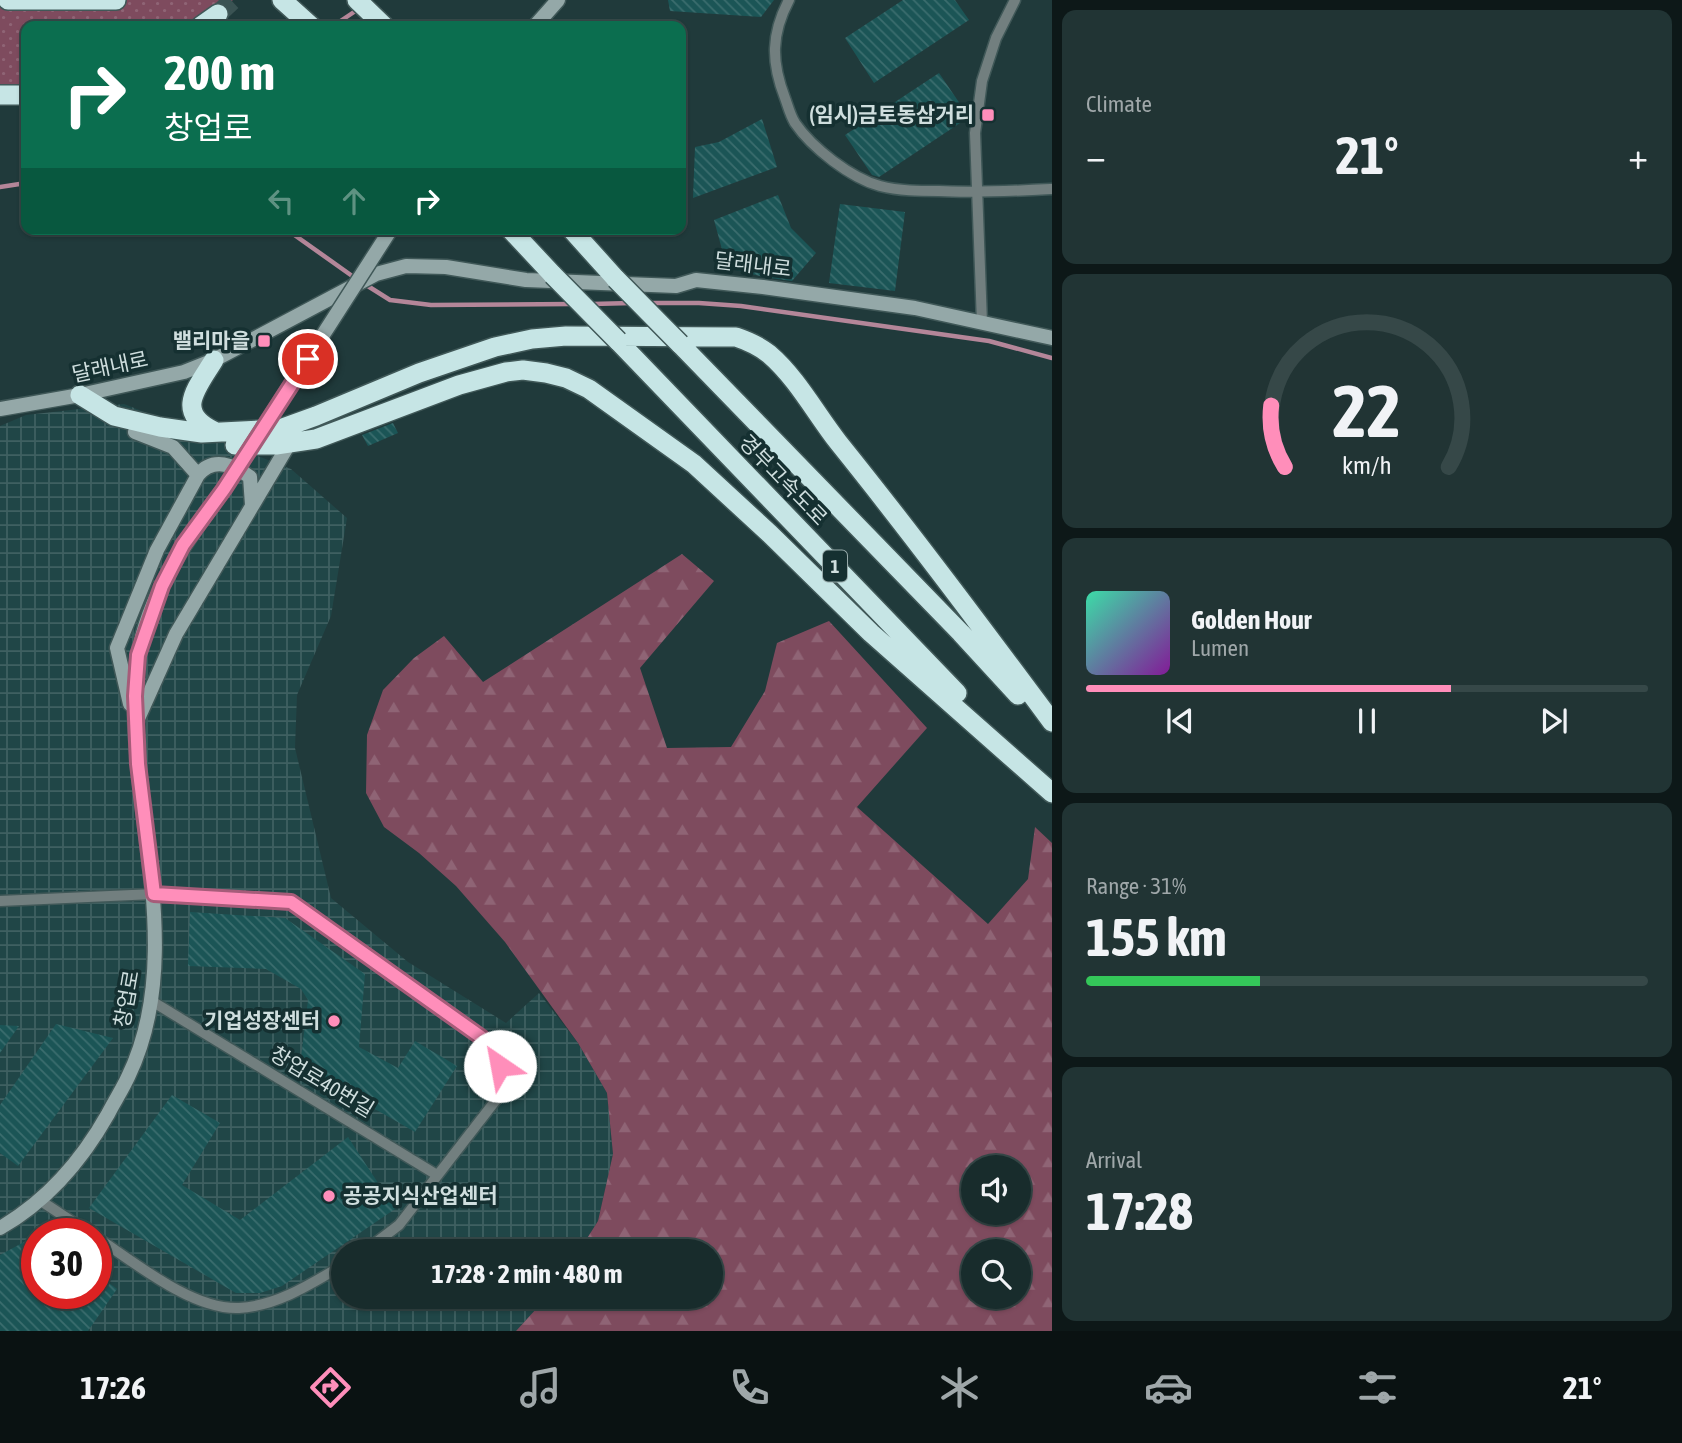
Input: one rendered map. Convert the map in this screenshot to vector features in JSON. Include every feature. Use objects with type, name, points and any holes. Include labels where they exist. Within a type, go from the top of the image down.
[{"type":"highway","points":[[8,0],[108,1]]},
{"type":"highway","points":[[282,0],[305,21]]},
{"type":"highway","points":[[357,0],[379,21]]},
{"type":"highway","points":[[208,21],[218,14]]},
{"type":"highway","points":[[0,95],[21,95]]},
{"type":"highway","name":"경부고속도로","points":[[516,235],[1052,793]]},
{"type":"highway","name":"경부고속도로","points":[[577,235],[961,633],[1052,732]]},
{"type":"highway","points":[[80,395],[114,415],[132,421],[202,433],[279,429],[419,373],[532,339],[566,336],[707,336],[736,337],[751,342],[769,354],[785,371],[911,533],[1052,722]]},
{"type":"highway","points":[[214,360],[199,384],[192,405],[195,419],[218,433]]},
{"type":"highway","points":[[80,395],[100,418],[135,432],[218,445],[289,444],[331,434],[483,377],[523,370],[566,378],[589,389],[694,464],[871,633],[1052,793]]},
{"type":"street","points":[[539,21],[558,0]]},
{"type":"street","points":[[789,0],[778,20],[774,43],[776,69],[794,121],[812,144],[842,167],[879,186],[911,191],[1052,189]]},
{"type":"street","points":[[982,323],[975,133],[982,81],[996,38],[1016,0]]},
{"type":"street","points":[[135,725],[138,655],[162,586],[183,545],[224,489],[387,235]]},
{"type":"street","name":"달래내로","points":[[0,409],[184,372],[214,360],[376,274],[406,266],[446,267],[526,280],[676,286],[696,279],[747,284],[915,308],[1052,338]]},
{"type":"street","points":[[135,432],[173,447],[198,475]]},
{"type":"street","points":[[135,725],[176,634],[289,444]]},
{"type":"street","points":[[135,725],[117,648],[157,550],[204,468],[218,464],[236,467],[250,477],[253,505]]},
{"type":"street","name":"창업로","points":[[0,1228],[41,1201],[61,1181],[83,1152],[100,1128],[129,1076],[145,1028],[155,960],[154,894],[135,725]]},
{"type":"street","points":[[0,901],[154,894],[291,902],[486,1041],[498,1059],[502,1077],[500,1094],[398,1225],[380,1239]]},
{"type":"street","name":"창업로40번길","points":[[150,1000],[437,1175]]},
{"type":"street","points":[[41,1201],[67,1218]]},
{"type":"street","points":[[112,1247],[178,1289],[206,1303],[226,1308],[247,1307],[283,1298],[331,1272]]},
{"type":"shaded area","points":[[124,404],[291,469],[347,518],[331,616],[297,695],[295,748],[331,898],[408,962],[506,1023],[539,993],[578,1043],[607,1093],[613,1154],[598,1221],[587,1239],[331,1239],[331,1309],[536,1309],[516,1331],[0,1331],[0,426],[26,415]]},
{"type":"green space","points":[[0,0],[233,0],[207,21],[21,21],[21,95],[0,95]]},
{"type":"green space","points":[[682,554],[714,581],[640,668],[667,748],[731,747],[765,691],[777,643],[829,621],[927,728],[857,807],[988,924],[1028,879],[1035,827],[1052,843],[1052,1331],[516,1331],[536,1309],[723,1309],[723,1239],[587,1239],[598,1221],[613,1154],[607,1093],[578,1043],[505,942],[456,886],[384,827],[366,793],[367,735],[383,690],[414,658],[444,636],[483,682]]},
{"type":"building","points":[[668,0],[774,0],[761,17],[670,11]]},
{"type":"building","points":[[903,0],[955,0],[969,20],[874,83],[845,38]]},
{"type":"building","points":[[939,73],[969,117],[879,177],[872,175],[845,135]]},
{"type":"building","points":[[762,119],[777,167],[693,198],[695,147],[719,142]]},
{"type":"building","points":[[778,195],[791,228],[816,253],[792,281],[727,268],[714,220]]},
{"type":"building","points":[[840,204],[905,212],[895,291],[829,283]]},
{"type":"building","points":[[393,423],[398,433],[368,446],[362,435]]},
{"type":"building","name":"기업성장센터","points":[[190,912],[285,918],[365,974],[359,1047],[398,1068],[415,1041],[457,1066],[415,1132],[300,1066],[308,1000],[301,989],[266,969],[188,966]]},
{"type":"building","points":[[56,1024],[113,1038],[18,1166],[0,1153],[0,1105]]},
{"type":"building","points":[[0,1025],[19,1026],[0,1053]]},
{"type":"building","name":"공공지식산업센터","points":[[172,1095],[220,1123],[182,1185],[240,1220],[348,1137],[395,1209],[351,1239],[331,1239],[331,1253],[282,1286],[260,1293],[236,1293],[112,1221],[112,1218],[106,1218],[89,1208]]},
{"type":"building","points":[[21,1244],[21,1309],[103,1309],[88,1331],[0,1331],[0,1255]]},
{"type":"waterway","points":[[340,21],[360,8]]},
{"type":"waterway","points":[[0,187],[21,184]]},
{"type":"waterway","points":[[294,235],[355,278]]},
{"type":"waterway","points":[[363,283],[390,300],[431,305],[573,304]]},
{"type":"waterway","points":[[592,304],[632,303]]},
{"type":"waterway","points":[[648,303],[741,306],[989,341],[1052,358]]},
{"type":"tunnel","points":[[218,14],[233,0]]},
{"type":"place","name":"(임시)금토동삼거리","points":[[988,115]]},
{"type":"place","name":"밸리마을","points":[[264,341]]},
{"type":"place","name":"기업성장센터","points":[[334,1021]]},
{"type":"place","name":"공공지식산업센터","points":[[329,1196]]},
{"type":"route","points":[[308,359],[224,489],[183,545],[162,586],[138,655],[135,725],[154,894],[291,902],[481,1037],[495,1052],[500,1066]]}]
